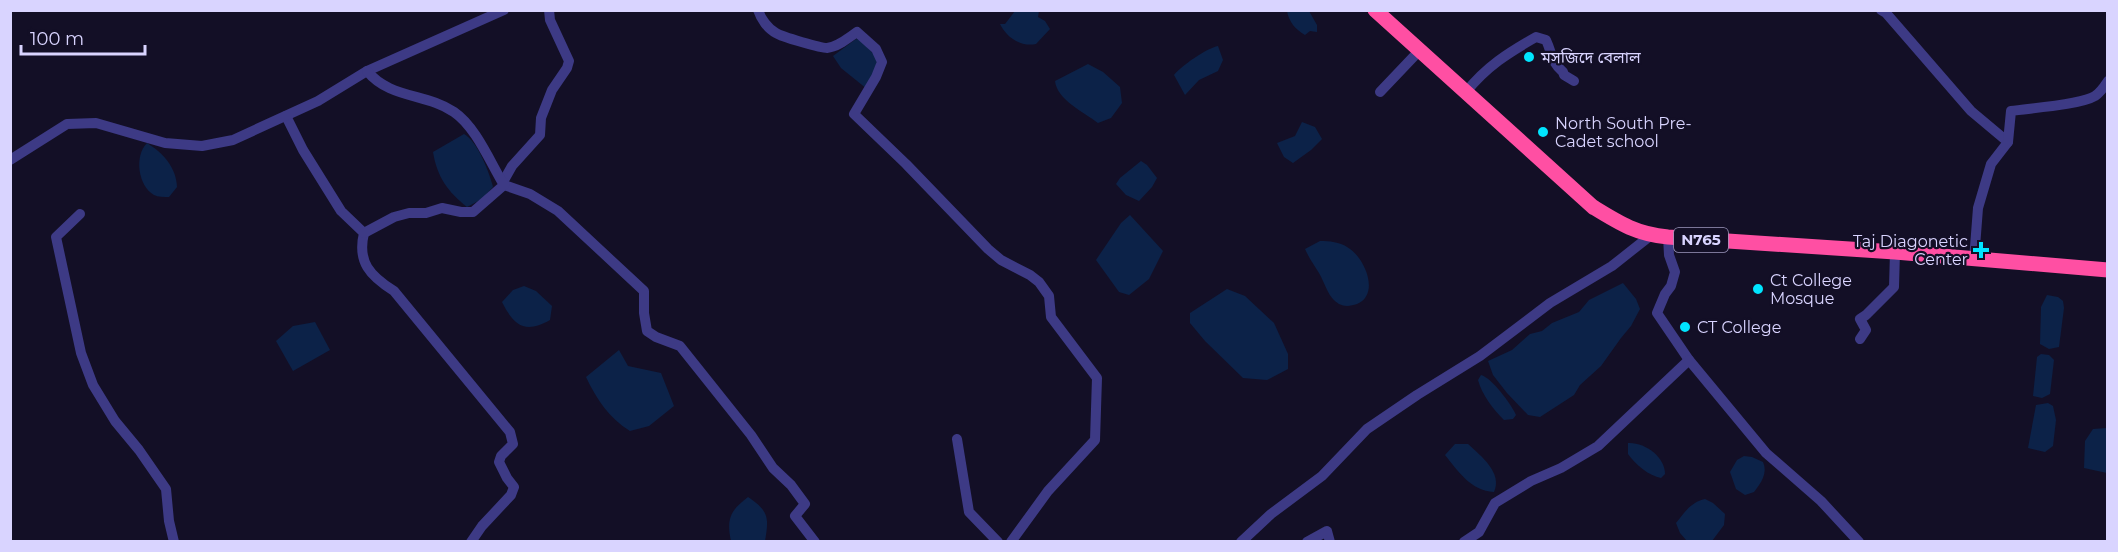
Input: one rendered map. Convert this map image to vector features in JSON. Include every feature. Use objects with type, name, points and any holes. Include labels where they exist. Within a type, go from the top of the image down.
[{"type":"highway","name":"N765","points":[[1376,10],[1593,207],[1628,229],[1650,236],[1895,252],[2108,270]]},
{"type":"street","points":[[10,160],[67,124],[96,123],[165,142],[202,146],[233,140],[318,101],[367,71],[504,10]]},
{"type":"street","points":[[471,542],[482,526],[511,495],[514,487],[499,462],[501,456],[513,444],[510,432],[394,291],[379,282],[365,266],[360,247],[364,233],[394,217],[409,213],[426,213],[442,208],[473,212],[503,184],[512,166],[540,135],[541,118],[552,90],[567,68],[569,61],[550,20],[549,10]]},
{"type":"street","points":[[758,10],[761,18],[776,33],[828,48],[839,44],[857,32],[876,49],[882,62],[876,77],[854,114],[1001,261],[1040,282],[1049,296],[1051,316],[1097,378],[1095,440],[1048,491],[1011,542]]},
{"type":"street","points":[[1881,10],[1971,111],[2008,142]]},
{"type":"street","points":[[1466,92],[1507,52],[1536,37],[1546,40],[1553,62],[1564,75],[1574,81]]},
{"type":"street","points":[[1380,92],[1419,51]]},
{"type":"street","points":[[367,71],[386,88],[443,106],[455,113],[474,130],[503,184],[530,194],[558,211],[644,291],[647,331],[680,346],[751,435],[773,468],[798,493],[805,504],[795,516],[815,542]]},
{"type":"street","points":[[1974,260],[1978,208],[1991,164],[2008,142],[2011,111],[2094,97],[2108,81]]},
{"type":"street","points":[[286,116],[303,150],[341,211],[364,233]]},
{"type":"street","points":[[80,214],[56,237],[81,353],[93,385],[104,403],[166,489],[168,521],[174,542]]},
{"type":"street","points":[[1241,542],[1271,514],[1322,476],[1367,429],[1417,394],[1480,356],[1550,303],[1612,266],[1650,236]]},
{"type":"street","points":[[1668,237],[1669,255],[1675,272],[1671,286],[1657,313],[1689,360],[1766,453],[1821,501],[1858,542]]},
{"type":"street","points":[[1860,339],[1866,330],[1860,319],[1894,287],[1895,252]]},
{"type":"street","points":[[1464,542],[1479,532],[1496,503],[1531,481],[1561,468],[1598,446],[1689,360]]},
{"type":"street","points":[[957,439],[969,512],[998,542]]},
{"type":"street","points":[[1308,542],[1327,531],[1330,542]]},
{"type":"water","points":[[1015,11],[1039,11],[1038,17],[1045,21],[1050,29],[1036,44],[1020,43],[1006,33],[1000,24],[1005,24]]},
{"type":"water","points":[[1287,11],[1309,11],[1317,25],[1317,32],[1310,31],[1305,35],[1301,33],[1291,22]]},
{"type":"water","points":[[856,39],[861,40],[877,58],[876,74],[867,89],[841,68],[833,56]]},
{"type":"water","points":[[1218,46],[1223,60],[1218,71],[1199,80],[1185,95],[1174,75],[1194,58]]},
{"type":"water","points":[[1088,64],[1103,72],[1120,87],[1122,103],[1111,118],[1098,123],[1066,100],[1055,81]]},
{"type":"water","points":[[1302,122],[1315,127],[1322,139],[1293,163],[1284,157],[1277,143],[1295,136]]},
{"type":"water","points":[[464,134],[478,150],[493,187],[482,199],[467,207],[444,183],[437,169],[433,152]]},
{"type":"water","points":[[147,143],[163,156],[174,173],[177,187],[169,197],[154,195],[144,185],[141,178],[140,155]]},
{"type":"water","points":[[1141,161],[1157,178],[1139,201],[1126,195],[1116,184]]},
{"type":"water","points":[[1130,215],[1163,251],[1149,279],[1129,295],[1119,292],[1096,260],[1121,223]]},
{"type":"water","points":[[1320,241],[1344,245],[1359,258],[1364,266],[1369,284],[1368,292],[1357,304],[1341,305],[1329,294],[1305,249]]},
{"type":"water","points":[[1623,283],[1636,299],[1640,309],[1631,326],[1601,366],[1580,385],[1574,395],[1540,417],[1528,415],[1493,375],[1488,361],[1512,350],[1530,334],[1542,331],[1552,323],[1579,312],[1589,300]]},
{"type":"water","points":[[524,286],[536,291],[552,306],[550,320],[527,327],[511,317],[502,302],[513,290]]},
{"type":"water","points":[[1227,289],[1245,296],[1274,323],[1288,354],[1288,369],[1267,380],[1243,378],[1190,323],[1190,313]]},
{"type":"water","points":[[2047,295],[2058,297],[2063,301],[2064,308],[2059,347],[2049,349],[2040,344],[2041,307]]},
{"type":"water","points":[[315,322],[330,350],[293,371],[276,341],[293,326]]},
{"type":"water","points":[[619,350],[628,366],[661,373],[674,406],[649,426],[630,431],[604,408],[586,377]]},
{"type":"water","points":[[2041,354],[2049,355],[2054,360],[2050,394],[2042,398],[2033,396],[2037,357]]},
{"type":"water","points":[[1481,375],[1496,386],[1506,398],[1516,415],[1513,419],[1504,420],[1488,402],[1478,380]]},
{"type":"water","points":[[2048,403],[2053,406],[2056,420],[2053,446],[2045,452],[2028,448],[2036,405]]},
{"type":"water","points":[[2107,428],[2107,473],[2084,468],[2085,441],[2093,429]]},
{"type":"water","points":[[1628,443],[1641,445],[1658,456],[1665,474],[1661,478],[1656,477],[1638,465],[1628,454]]},
{"type":"water","points":[[1455,444],[1468,444],[1489,465],[1496,478],[1494,492],[1472,484],[1445,455]]},
{"type":"water","points":[[1744,456],[1763,462],[1765,470],[1754,492],[1745,495],[1736,489],[1730,472],[1737,460]]},
{"type":"water","points":[[748,497],[764,511],[766,516],[765,541],[731,541],[729,526],[731,515],[737,506]]},
{"type":"water","points":[[1705,499],[1725,514],[1724,525],[1712,541],[1687,541],[1680,533],[1676,523],[1692,505]]},
{"type":"place","name":"মসজিদে বেলাল","points":[[1529,57]]},
{"type":"place","name":"North South Pre- Cadet school","points":[[1543,132]]},
{"type":"place","name":"Taj Diagonetic Center","points":[[1981,250]]},
{"type":"place","name":"Ct College Mosque","points":[[1758,289]]},
{"type":"place","name":"CT College","points":[[1685,327]]}]
